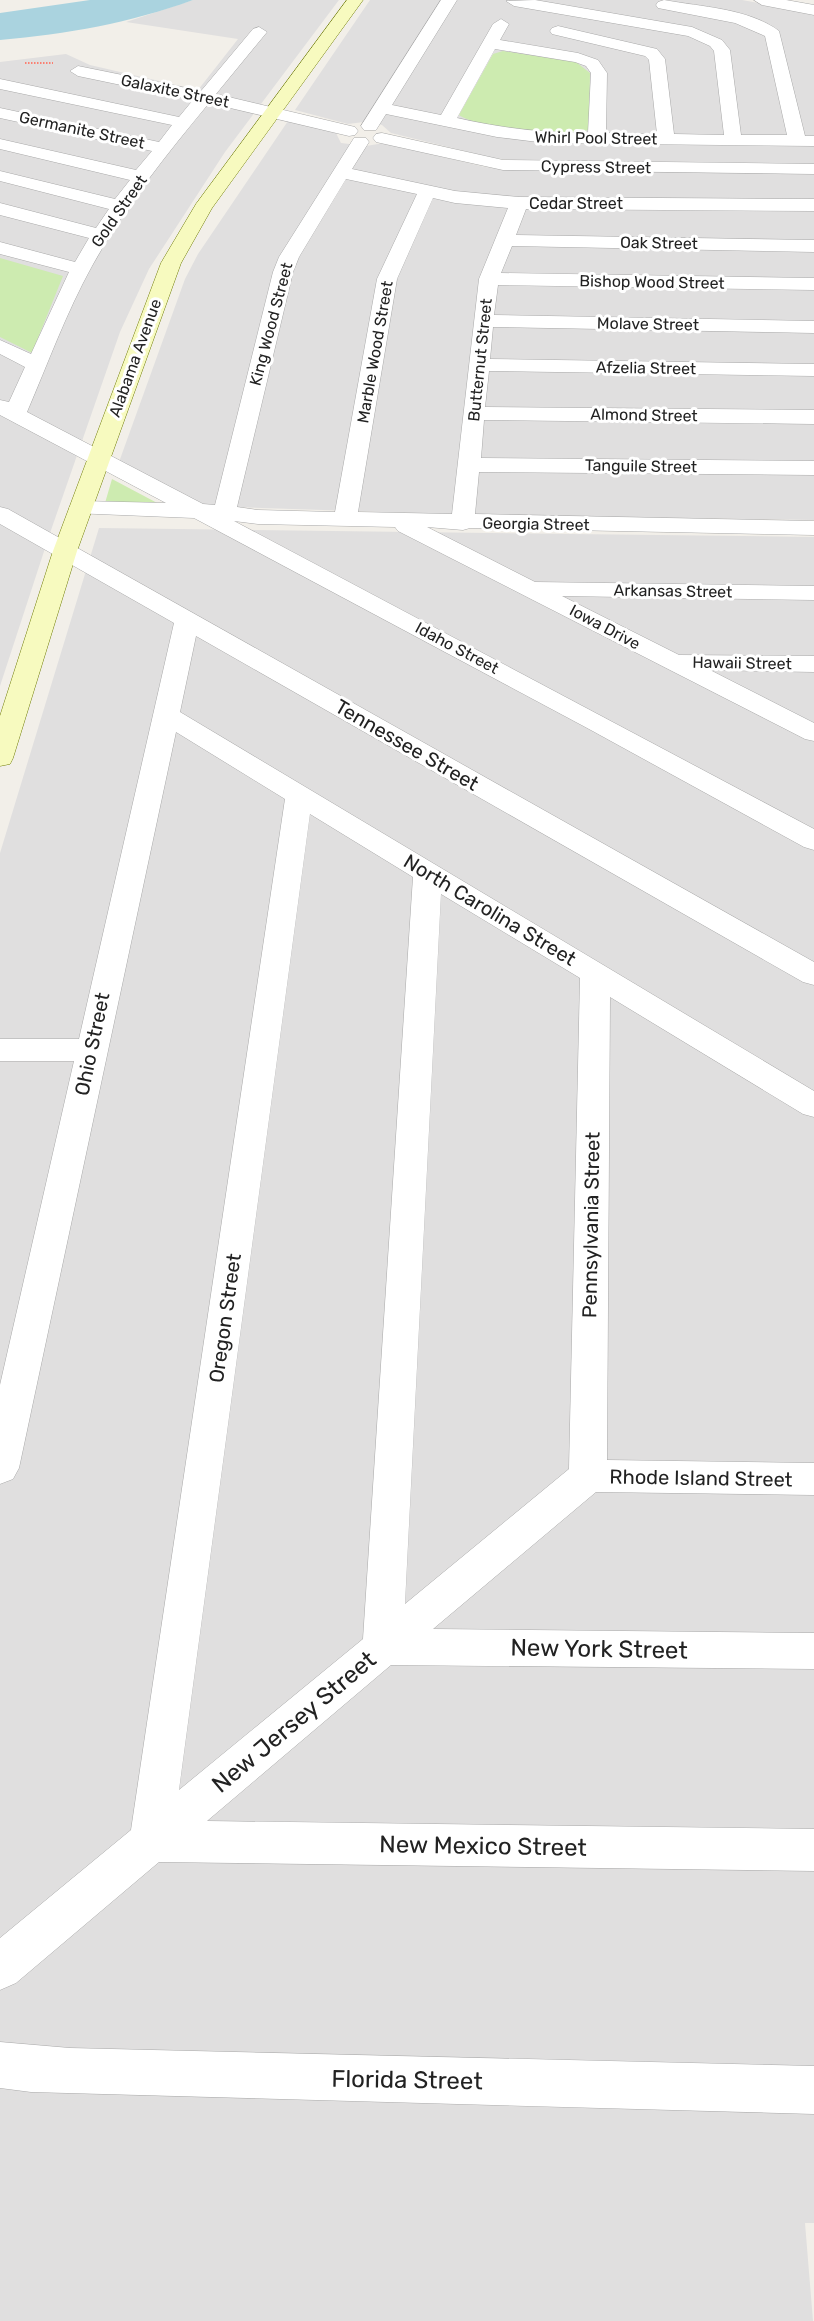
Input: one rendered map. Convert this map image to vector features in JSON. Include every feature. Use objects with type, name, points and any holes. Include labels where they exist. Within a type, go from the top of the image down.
[{"type":"street","name":"Alabama Avenue","points":[[0,758],[65,551],[171,263],[203,208],[272,111],[356,0]]},
{"type":"street","name":"King Wood Street","points":[[216,515],[289,257],[449,0]]},
{"type":"street","points":[[762,0],[814,10]]},
{"type":"street","points":[[446,122],[490,43],[509,22],[514,1],[692,32],[716,43],[722,50],[733,140]]},
{"type":"street","points":[[648,2],[734,19],[768,29],[773,34],[806,141]]},
{"type":"street","points":[[538,27],[651,52],[657,59],[666,139]]},
{"type":"street","name":"Gold Street","points":[[8,410],[38,365],[80,269],[101,235],[164,148],[259,32]]},
{"type":"street","points":[[490,43],[578,58],[592,63],[599,73],[597,139]]},
{"type":"street","name":"Galaxite Street","points":[[78,70],[272,111]]},
{"type":"street","points":[[0,84],[185,123]]},
{"type":"street","name":"Whirl Pool Street","points":[[382,108],[527,136],[806,141]]},
{"type":"street","name":"Cypress Street","points":[[272,111],[365,135],[503,165],[814,169]]},
{"type":"street","name":"Germanite Street","points":[[0,113],[164,148]]},
{"type":"street","points":[[0,144],[142,177]]},
{"type":"street","name":"Cedar Street","points":[[340,172],[427,192],[464,198],[519,202],[814,205]]},
{"type":"street","points":[[0,176],[122,206]]},
{"type":"street","name":"Marble Wood Street","points":[[345,520],[387,279],[427,192]]},
{"type":"street","name":"Butternut Street","points":[[463,523],[478,365],[489,279],[519,202]]},
{"type":"street","points":[[0,209],[101,235]]},
{"type":"street","name":"Oak Street","points":[[504,240],[814,246]]},
{"type":"street","points":[[0,249],[80,269]]},
{"type":"street","name":"Bishop Wood Street","points":[[489,279],[814,284]]},
{"type":"street","name":"Molave Street","points":[[483,321],[814,327]]},
{"type":"street","points":[[0,346],[38,365]]},
{"type":"street","name":"Afzelia Street","points":[[478,365],[814,370]]},
{"type":"street","name":"Idaho Street","points":[[8,410],[99,458],[216,515],[814,841]]},
{"type":"street","name":"Almond Street","points":[[474,413],[814,417]]},
{"type":"street","name":"Tanguile Street","points":[[469,465],[814,468]]},
{"type":"street","name":"Tennessee Street","points":[[0,514],[814,975]]},
{"type":"street","name":"Georgia Street","points":[[79,514],[814,528]]},
{"type":"street","name":"Iowa Drive","points":[[396,521],[532,588],[671,662],[814,732]]},
{"type":"street","name":"Arkansas Street","points":[[532,588],[814,593]]},
{"type":"street","name":"Ohio Street","points":[[0,1468],[90,1050],[187,620]]},
{"type":"street","name":"Hawaii Street","points":[[671,662],[814,664]]},
{"type":"street","name":"North Carolina Street","points":[[166,715],[814,1106]]},
{"type":"street","name":"Oregon Street","points":[[151,1841],[299,795]]},
{"type":"street","points":[[383,1647],[428,873]]},
{"type":"street","name":"Pennsylvania Street","points":[[588,1476],[595,974]]},
{"type":"street","points":[[0,1050],[90,1050]]},
{"type":"street","name":"New Jersey Street","points":[[0,1967],[588,1476]]},
{"type":"street","name":"Rhode Island Street","points":[[588,1476],[814,1479]]},
{"type":"street","name":"New York Street","points":[[383,1647],[814,1651]]},
{"type":"street","name":"New Mexico Street","points":[[151,1841],[814,1850]]},
{"type":"street","name":"Florida Street","points":[[0,2065],[70,2071],[814,2090]]},
{"type":"path","points":[[18,64],[52,63],[78,70]]},
{"type":"shaded area","points":[[193,0],[339,0],[225,152],[149,269],[120,332],[0,686],[0,62],[66,54],[90,65],[198,90],[238,39],[126,22]]},
{"type":"shaded area","points":[[370,0],[742,0],[814,13],[814,165],[493,158],[391,133],[382,125],[364,122],[348,124],[295,110]]},
{"type":"shaded area","points":[[288,121],[336,133],[341,143],[366,146],[384,143],[485,167],[504,169],[814,174],[814,520],[471,515],[204,506],[119,462],[185,279],[198,254]]},
{"type":"shaded area","points":[[99,528],[814,537],[814,847],[376,614],[814,850],[814,2223],[805,2223],[813,2321],[0,2321],[0,853]]},
{"type":"green space","points":[[503,51],[576,62],[590,73],[589,129],[564,134],[524,131],[484,124],[459,115],[493,54]]},
{"type":"green space","points":[[0,258],[63,276],[32,353],[0,337]]},
{"type":"green space","points":[[112,479],[161,505],[105,503]]},
{"type":"water","points":[[90,0],[193,0],[146,15],[98,26],[0,40],[0,13]]}]
